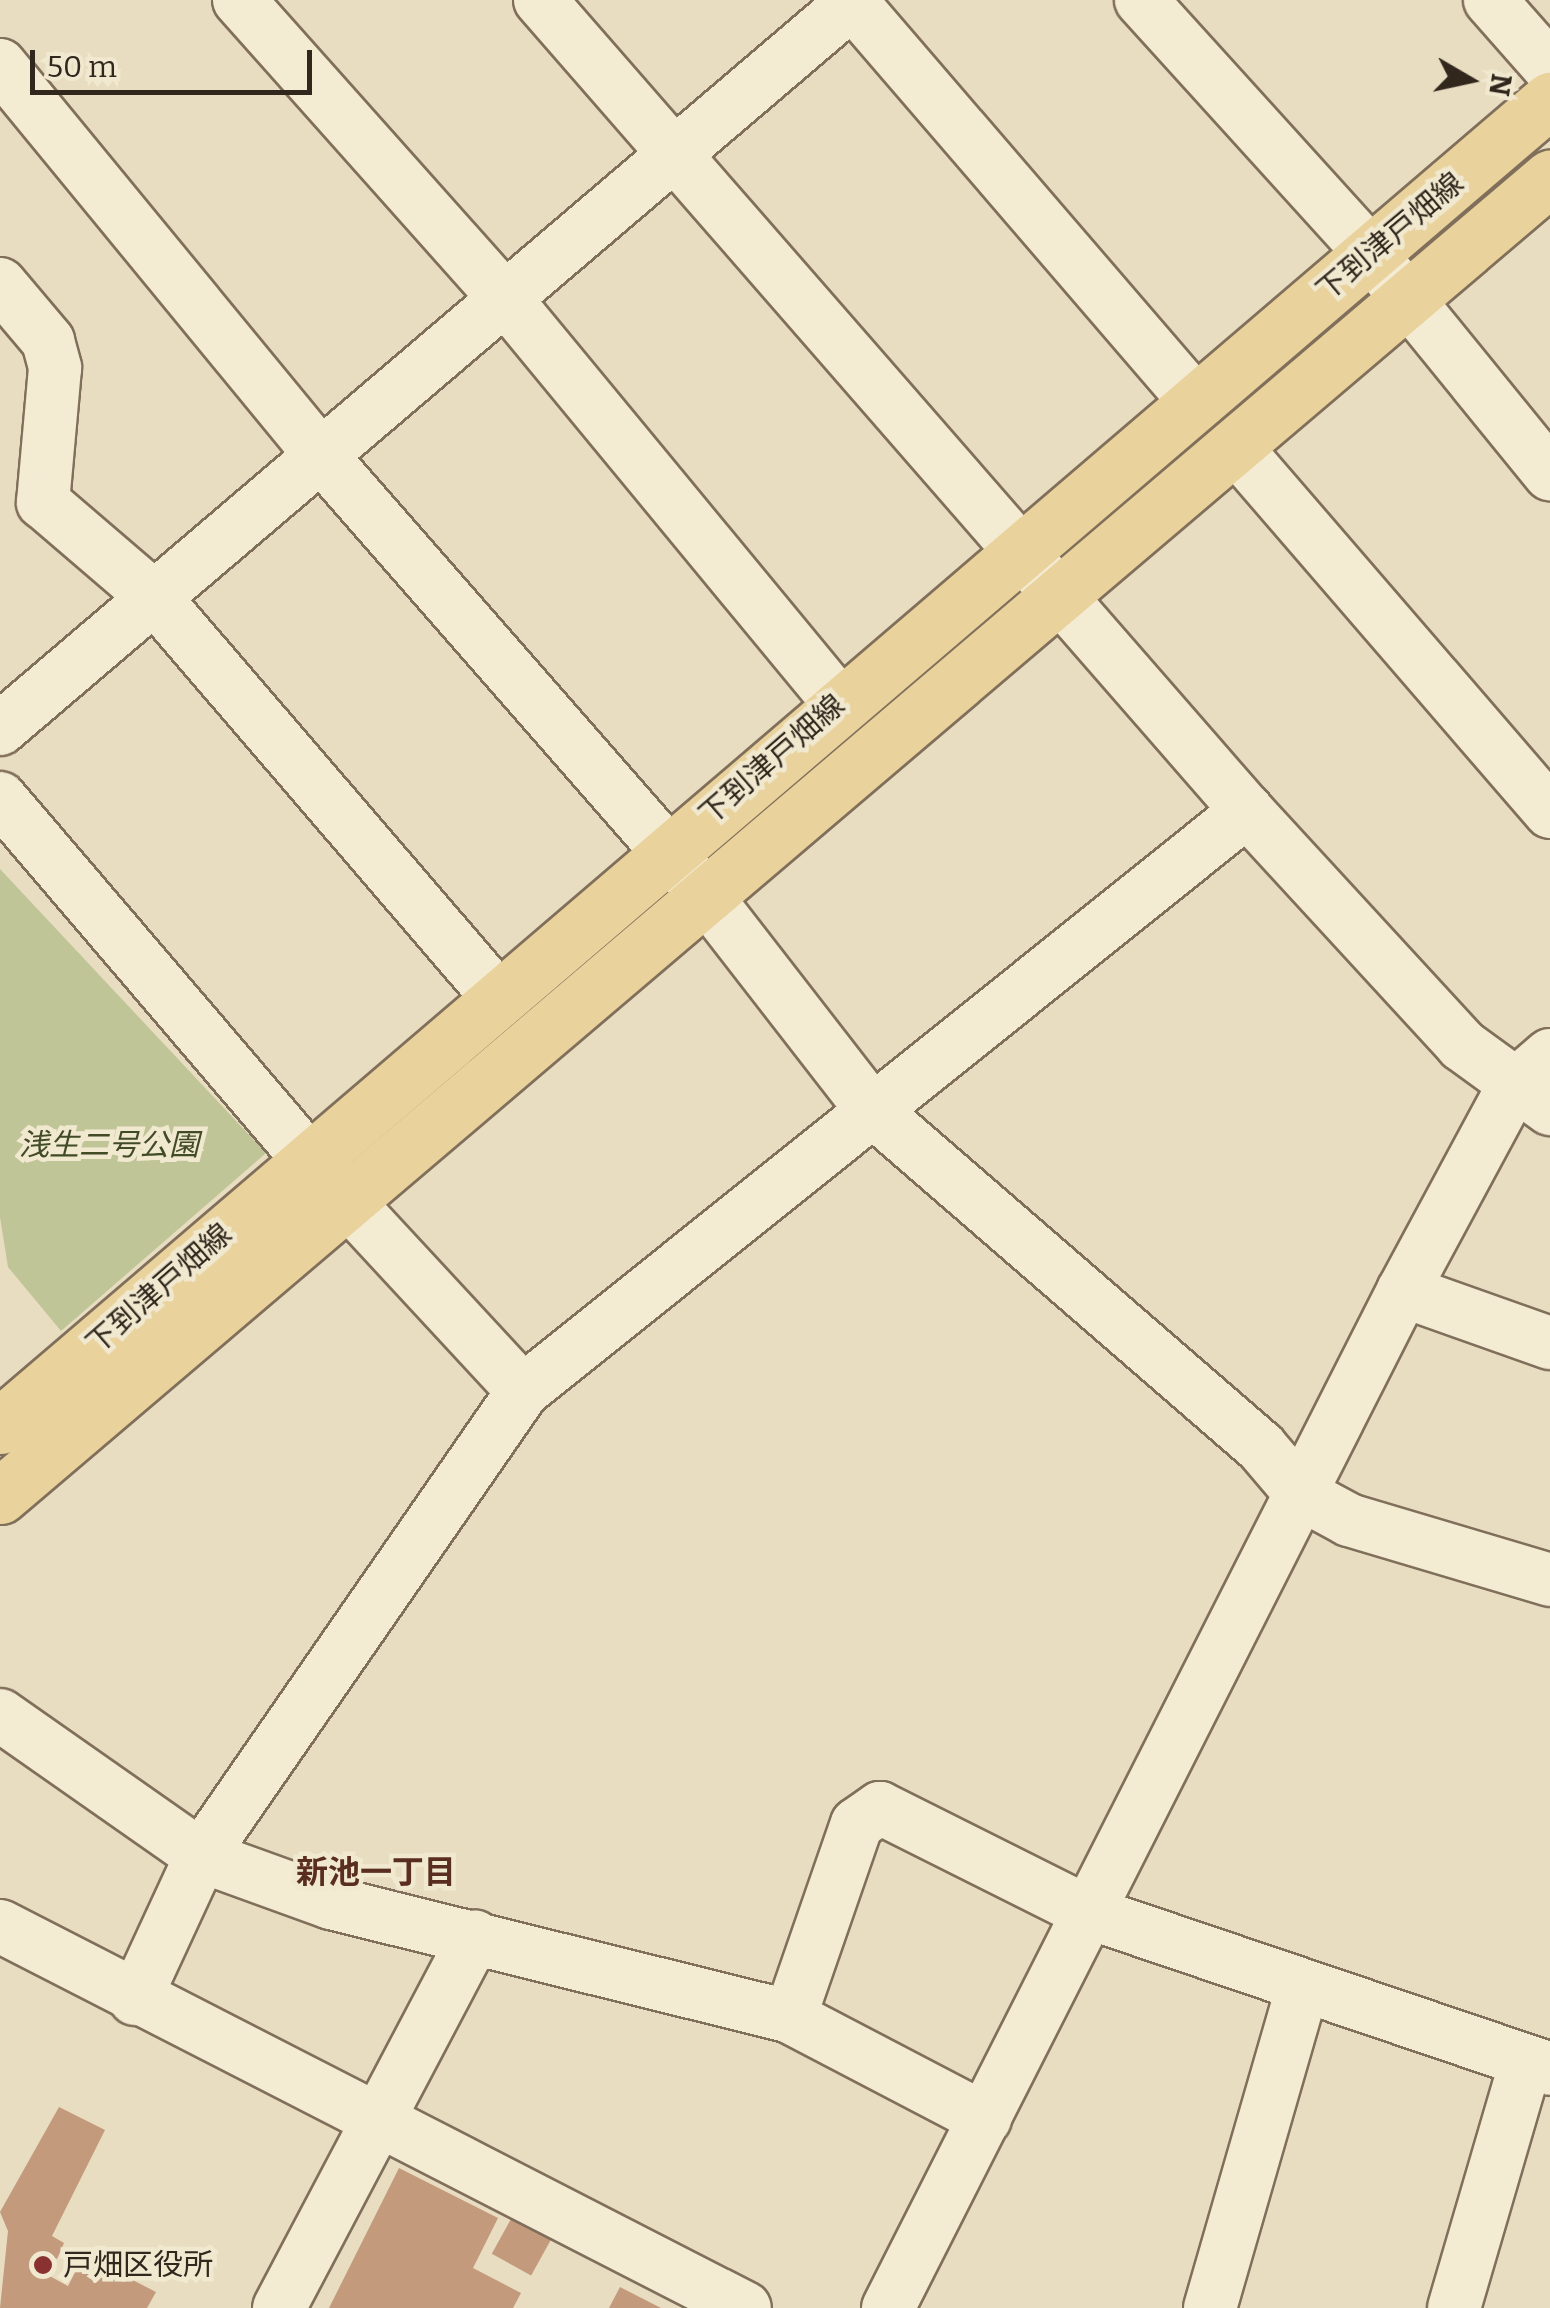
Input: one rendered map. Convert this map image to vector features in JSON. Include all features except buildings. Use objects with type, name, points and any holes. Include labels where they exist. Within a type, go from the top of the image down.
[{"type":"main road","name":"下到津戸畑線","points":[[0,1426],[838,702],[1550,100]]},
{"type":"main road","name":"下到津戸畑線","points":[[0,1496],[702,891],[1409,303],[1550,178]]},
{"type":"street","points":[[239,0],[508,302],[838,702]]},
{"type":"street","points":[[540,0],[1247,811],[1462,1045],[1538,1084],[1403,1292],[888,2308]]},
{"type":"street","points":[[1141,0],[1371,254],[1550,474]]},
{"type":"street","points":[[1490,0],[1550,68]]},
{"type":"street","points":[[0,729],[318,452],[508,302],[852,1],[1195,402]]},
{"type":"street","points":[[0,65],[318,452],[702,891],[871,1109],[1261,1448],[1301,1494],[1349,1520],[1550,1580]]},
{"type":"street","points":[[0,284],[48,342],[55,368],[43,502],[154,597],[496,995]]},
{"type":"street","points":[[1236,448],[1550,812]]},
{"type":"street","points":[[0,798],[309,1160],[523,1391]]},
{"type":"street","points":[[135,1999],[201,1856],[523,1391],[1247,811]]},
{"type":"street","points":[[1403,1292],[1550,1343]]},
{"type":"street","points":[[0,1714],[201,1856],[331,1903],[790,2017],[985,2119]]},
{"type":"street","points":[[790,2017],[856,1824],[880,1808],[1090,1914],[1538,2065],[1454,2308]]},
{"type":"street","points":[[0,1926],[135,1999],[744,2308]]},
{"type":"street","points":[[278,2308],[372,2118],[475,1936]]},
{"type":"street","points":[[1210,2308],[1302,1988]]},
{"type":"green space","name":"浅生二号公園","points":[[0,869],[266,1153],[61,1331],[8,1267],[0,1217]]},
{"type":"place","name":"戸畑区役所","points":[[43,2265]]},
{"type":"district","name":"新池一丁目","points":[[376,1872]]}]
